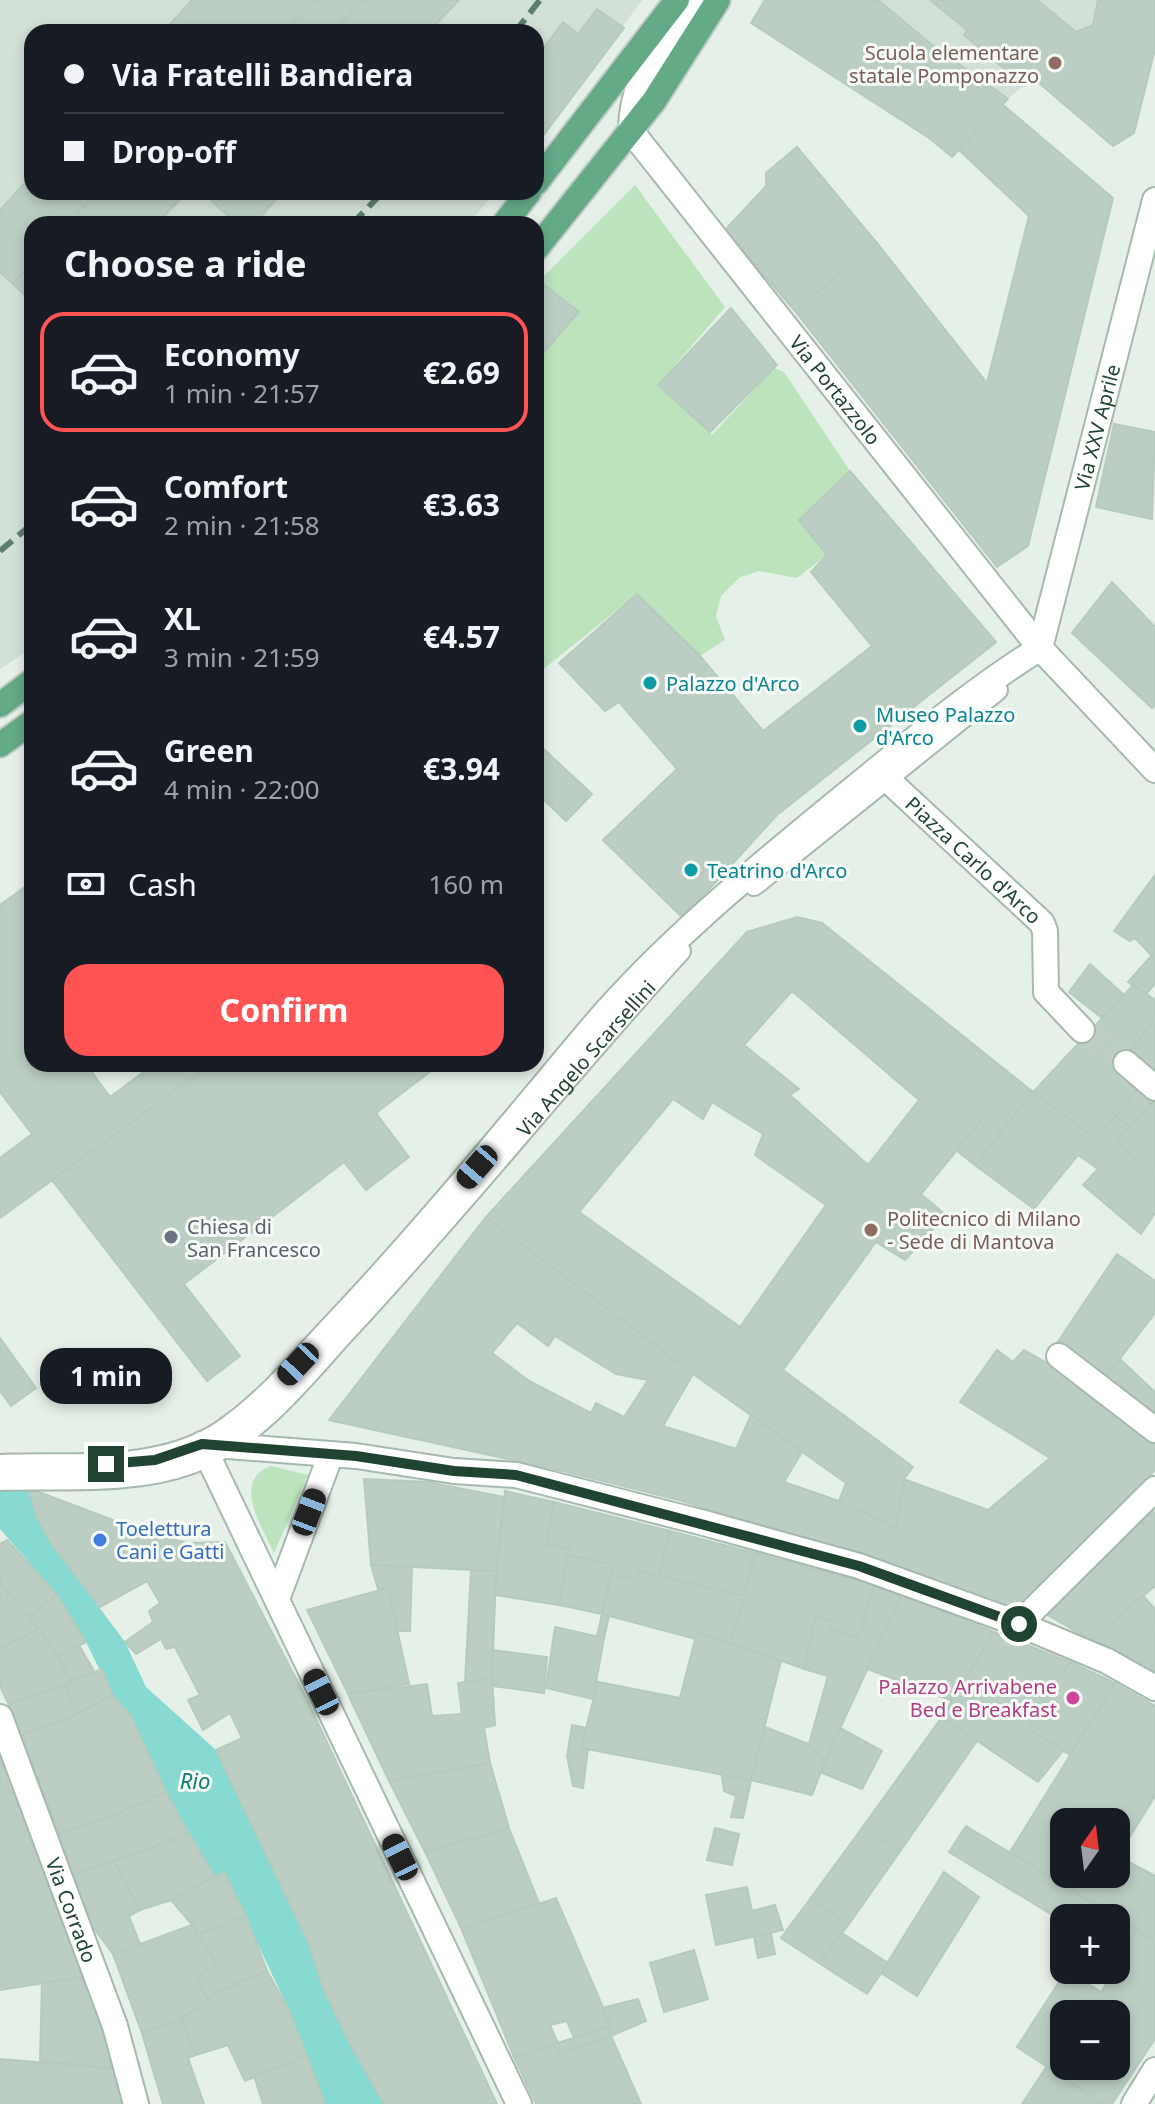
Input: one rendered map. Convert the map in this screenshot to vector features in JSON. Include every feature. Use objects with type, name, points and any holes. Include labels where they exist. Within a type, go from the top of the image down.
[{"type":"main road","points":[[544,173],[677,0]]},
{"type":"main road","points":[[544,239],[631,131],[679,65],[718,0]]},
{"type":"main road","points":[[510,216],[523,200]]},
{"type":"main road","points":[[0,705],[24,687]]},
{"type":"main road","points":[[0,745],[24,728]]},
{"type":"street","points":[[631,131],[631,102],[640,81],[694,0]]},
{"type":"street","name":"Via Portazzolo","points":[[631,131],[1040,648]]},
{"type":"street","name":"Via XXV Aprile","points":[[1040,648],[1154,205]]},
{"type":"street","points":[[881,775],[1040,648],[1155,770]]},
{"type":"street","name":"Via Angelo Scarsellini","points":[[213,1448],[222,1433],[282,1390],[625,992],[677,936],[881,775]]},
{"type":"street","name":"Piazza Carlo d'Arco","points":[[881,775],[1042,923],[1045,931],[1046,992],[1082,1030]]},
{"type":"street","points":[[1126,1063],[1155,1088]]},
{"type":"street","points":[[1059,1356],[1155,1430]]},
{"type":"street","points":[[213,1448],[279,1604],[519,2104]]},
{"type":"street","points":[[0,1467],[30,1472],[155,1460],[213,1448],[356,1456],[454,1471],[516,1475],[859,1566],[1019,1624],[1107,1661],[1155,1688]]},
{"type":"street","points":[[279,1604],[331,1454]]},
{"type":"street","points":[[1019,1624],[1155,1489]]},
{"type":"street","name":"Via Corrado","points":[[0,1717],[115,2026],[136,2104]]},
{"type":"street","points":[[1134,2104],[1155,2070]]},
{"type":"lane","points":[[0,1480],[30,1472]]},
{"type":"shaded area","points":[[0,0],[642,0],[544,134],[544,24],[24,24],[24,200],[489,200],[475,216],[24,216],[24,653],[0,669]]},
{"type":"shaded area","name":"Scuola elementare statale Pomponazzo","points":[[878,0],[1155,0],[1155,49],[1134,133],[1113,146],[1033,78],[1008,99],[931,44]]},
{"type":"green space","points":[[635,185],[725,307],[658,385],[712,435],[774,368],[784,372],[850,471],[802,517],[827,555],[797,578],[760,571],[740,577],[721,596],[716,616],[725,640],[700,656],[637,594],[544,669],[544,352],[579,312],[544,285],[544,276]]},
{"type":"green space","points":[[271,1466],[308,1475],[274,1553],[257,1518],[251,1493],[259,1473]]},
{"type":"water","name":"Rio","points":[[28,1488],[51,1543],[125,1642],[146,1687],[216,1750],[308,1942],[322,1986],[384,2104],[325,2104],[289,2010],[224,1873],[215,1877],[166,1792],[131,1716],[112,1695],[86,1642],[57,1595],[0,1529],[0,1490]]},
{"type":"building","points":[[192,0],[314,0],[292,24],[170,24]]},
{"type":"building","points":[[314,0],[362,0],[340,24],[292,24]]},
{"type":"building","points":[[362,0],[459,0],[436,24],[340,24]]},
{"type":"building","points":[[765,0],[878,0],[931,44],[1008,99],[952,157],[929,138],[751,23]]},
{"type":"building","name":"Scuola elementare statale Pomponazzo","points":[[930,0],[1037,0],[1076,32],[1093,25],[1098,0],[1155,0],[1155,49],[1134,133],[1113,146],[1032,77],[1025,86],[964,35],[967,30]]},
{"type":"building","points":[[597,9],[624,28],[544,134],[544,47],[563,22],[578,34]]},
{"type":"building","points":[[1002,104],[1113,198],[1028,546],[997,567],[795,311],[877,243],[987,383],[1029,216],[959,150]]},
{"type":"building","points":[[797,147],[877,243],[795,311],[725,230],[766,186],[766,173]]},
{"type":"building","points":[[24,184],[24,200],[90,200],[75,216],[24,216],[24,272],[13,284],[0,272],[0,210]]},
{"type":"building","points":[[90,200],[180,200],[164,216],[75,216]]},
{"type":"building","points":[[211,200],[276,200],[261,216],[228,216]]},
{"type":"building","points":[[24,272],[24,294],[13,284]]},
{"type":"building","points":[[544,285],[579,312],[544,352]]},
{"type":"building","points":[[731,308],[777,365],[710,432],[658,385]]},
{"type":"building","points":[[1114,424],[1155,432],[1152,519],[1096,507]]},
{"type":"building","name":"Palazzo d'Arco","points":[[850,471],[996,642],[777,815],[683,918],[603,840],[677,769],[619,702],[605,711],[559,663],[637,594],[700,656],[763,731],[872,646],[811,572],[827,555],[799,520]]},
{"type":"building","points":[[1112,582],[1155,627],[1155,705],[1152,708],[1072,633]]},
{"type":"building","points":[[544,749],[592,794],[566,821],[544,800]]},
{"type":"building","points":[[1155,875],[1155,959],[1135,938],[1130,941],[1114,931]]},
{"type":"building","points":[[24,888],[24,1072],[92,1072],[110,1097],[143,1072],[201,1072],[0,1218],[0,1158],[32,1134],[0,1092],[0,905]]},
{"type":"building","name":"Politecnico di Milano - Sede di Mantova","points":[[797,917],[822,923],[1033,1092],[1000,1133],[984,1117],[921,1194],[946,1215],[905,1260],[876,1242],[783,1370],[913,1467],[904,1479],[896,1528],[839,1501],[846,1483],[693,1374],[486,1217],[747,932]],"holes":[[[792,991],[919,1100],[868,1165],[790,1095],[799,1089],[744,1045]],[[673,1099],[703,1119],[712,1102],[763,1134],[755,1155],[826,1205],[740,1327],[579,1212]]]},
{"type":"building","points":[[1151,956],[1155,959],[1155,984],[1146,994],[1128,982]]},
{"type":"building","points":[[1090,964],[1123,994],[1102,1018],[1069,992]]},
{"type":"building","points":[[1133,985],[1155,1000],[1155,1020],[1117,1066],[1140,1087],[1096,1139],[1033,1092]]},
{"type":"building","points":[[1155,1020],[1155,1072],[1131,1050]]},
{"type":"building","name":"Chiesa di San Francesco","points":[[201,1072],[430,1072],[376,1113],[409,1157],[366,1190],[344,1162],[184,1284],[240,1356],[207,1381],[52,1180]]},
{"type":"building","points":[[1140,1087],[1154,1101],[1130,1127],[1116,1116]]},
{"type":"building","points":[[1033,1092],[1096,1139],[1116,1116],[1130,1127],[1116,1142],[1155,1174],[1155,1213],[1141,1234],[1083,1185],[1098,1169],[1078,1155],[1034,1209],[975,1165]]},
{"type":"building","points":[[1155,1101],[1155,1174],[1116,1142]]},
{"type":"building","points":[[984,1117],[1000,1133],[975,1165],[957,1151]]},
{"type":"building","points":[[486,1217],[693,1374],[663,1426],[736,1449],[751,1415],[802,1452],[784,1482],[839,1501],[896,1528],[904,1479],[988,1510],[1050,1458],[960,1402],[997,1350],[1013,1362],[1024,1350],[1054,1367],[1155,1440],[1155,1470],[1024,1609],[1010,1613],[906,1571],[679,1500],[563,1471],[329,1420]],"holes":[[[517,1323],[548,1346],[555,1336],[616,1374],[648,1380],[624,1417],[596,1403],[591,1413],[529,1381],[492,1353]]]},
{"type":"building","points":[[1117,1254],[1155,1281],[1155,1313],[1105,1378],[1057,1343]]},
{"type":"building","points":[[0,1338],[36,1388],[11,1406],[0,1391]]},
{"type":"building","points":[[1120,1359],[1155,1392],[1155,1417],[1105,1378]]},
{"type":"building","points":[[364,1479],[428,1482],[504,1497],[496,1571],[371,1565]]},
{"type":"building","points":[[28,1488],[153,1535],[188,1543],[225,1542],[307,1700],[497,2104],[384,2104],[322,1986],[308,1942],[216,1750],[242,1738],[230,1713],[203,1730],[188,1700],[200,1695],[175,1647],[166,1649],[161,1639],[136,1654],[125,1642],[153,1622],[149,1611],[160,1603],[147,1581],[100,1607],[51,1543],[37,1518]]},
{"type":"building","points":[[505,1491],[554,1502],[547,1545],[570,1548],[559,1605],[495,1595]]},
{"type":"building","points":[[554,1502],[670,1531],[659,1576],[639,1571],[638,1580],[612,1575],[613,1565],[568,1555],[570,1548],[547,1545]]},
{"type":"building","points":[[1151,1510],[1155,1513],[1155,1586],[1091,1640],[1041,1611]]},
{"type":"building","points":[[670,1531],[755,1553],[744,1596],[659,1576]]},
{"type":"building","points":[[7,1540],[57,1595],[29,1617],[0,1584],[0,1544]]},
{"type":"building","points":[[755,1553],[875,1585],[858,1639],[830,1629],[832,1621],[816,1616],[804,1669],[731,1643]]},
{"type":"building","points":[[568,1555],[613,1565],[602,1614],[559,1605]]},
{"type":"building","points":[[371,1565],[412,1567],[410,1631],[396,1631],[388,1588],[378,1589]]},
{"type":"building","points":[[471,1570],[496,1571],[492,1678],[465,1682]]},
{"type":"building","points":[[639,1571],[744,1596],[731,1643],[697,1632],[696,1639],[602,1614],[612,1575],[638,1580]]},
{"type":"building","points":[[0,1584],[40,1629],[0,1648]]},
{"type":"building","points":[[875,1585],[902,1594],[825,1761],[809,1744],[828,1676],[804,1669],[816,1616],[832,1621],[830,1629],[858,1639]]},
{"type":"building","points":[[388,1588],[409,1684],[348,1694],[307,1610]]},
{"type":"building","points":[[902,1594],[994,1632],[953,1701],[867,1669]]},
{"type":"building","points":[[57,1595],[86,1642],[58,1657],[29,1617]]},
{"type":"building","points":[[1143,1596],[1155,1609],[1155,1626],[1126,1657],[1091,1640]]},
{"type":"building","points":[[602,1614],[609,1616],[604,1638],[597,1636]]},
{"type":"building","points":[[1155,1626],[1155,1674],[1126,1657]]},
{"type":"building","points":[[555,1627],[604,1638],[593,1699],[546,1688]]},
{"type":"building","points":[[40,1629],[72,1681],[9,1705],[0,1686],[0,1648]]},
{"type":"building","points":[[697,1632],[781,1661],[751,1780],[581,1748],[598,1682],[680,1698]]},
{"type":"building","points":[[994,1632],[1070,1662],[1028,1728],[1063,1751],[1038,1782],[942,1717]]},
{"type":"building","points":[[79,1645],[95,1673],[72,1681],[58,1657]]},
{"type":"building","points":[[492,1650],[547,1657],[544,1693],[493,1686]]},
{"type":"building","points":[[1070,1662],[1115,1683],[1070,1755],[1028,1728]]},
{"type":"building","points":[[102,1669],[112,1695],[77,1714],[65,1684]]},
{"type":"building","points":[[492,1678],[495,1725],[484,1728],[490,1763],[389,1781],[348,1694],[427,1684],[432,1716],[462,1714],[458,1683]]},
{"type":"building","points":[[1115,1683],[1155,1706],[1155,1796],[1130,1837],[1130,1808],[1050,1808],[1050,1877],[1010,1852]]},
{"type":"building","points":[[65,1684],[77,1714],[21,1735],[9,1705]]},
{"type":"building","points":[[112,1695],[131,1716],[166,1792],[108,1818],[59,1833],[21,1735],[77,1714]]},
{"type":"building","points":[[942,1717],[977,1741],[901,1850],[862,1828]]},
{"type":"building","points":[[572,1725],[586,1728],[581,1748],[588,1749],[583,1788],[573,1786],[567,1756]]},
{"type":"building","points":[[765,1727],[809,1744],[825,1761],[812,1795],[751,1780]]},
{"type":"building","points":[[840,1728],[882,1751],[862,1789],[822,1773]]},
{"type":"building","points":[[0,1743],[19,1790],[0,1796]]},
{"type":"building","points":[[490,1763],[509,1828],[425,1852],[389,1781]]},
{"type":"building","points":[[722,1775],[751,1780],[743,1818],[731,1817],[736,1796],[724,1791]]},
{"type":"building","points":[[19,1790],[48,1885],[83,1977],[0,1990],[0,1796]]},
{"type":"building","points":[[166,1792],[189,1834],[73,1875],[59,1833],[108,1818]]},
{"type":"building","points":[[966,1826],[1050,1877],[1050,1888],[1068,1888],[1094,1904],[1050,1904],[1050,1913],[949,1852]]},
{"type":"building","points":[[509,1828],[539,1903],[462,1930],[425,1852]]},
{"type":"building","points":[[715,1828],[739,1834],[732,1865],[707,1860]]},
{"type":"building","points":[[862,1828],[901,1850],[849,1924],[810,1899]]},
{"type":"building","points":[[189,1834],[215,1877],[171,1900],[140,1910],[114,1861]]},
{"type":"building","points":[[114,1861],[140,1910],[129,1916],[140,1944],[113,1954],[93,1927],[73,1875]]},
{"type":"building","points":[[1130,1862],[1155,1876],[1155,1942],[1130,1926],[1130,1904],[1094,1904],[1068,1888],[1130,1888]]},
{"type":"building","points":[[224,1872],[246,1916],[200,1934],[171,1900]]},
{"type":"building","points":[[944,1872],[979,1897],[917,1996],[881,1973]]},
{"type":"building","points":[[747,1887],[752,1911],[775,1905],[783,1930],[716,1945],[706,1895]]},
{"type":"building","points":[[556,1898],[611,2026],[575,2040],[567,2021],[550,2025],[558,2043],[514,2057],[462,1930]]},
{"type":"building","points":[[810,1899],[849,1924],[819,1963],[781,1938]]},
{"type":"building","points":[[246,1916],[267,1971],[224,1989],[208,2000],[196,1977],[217,1965],[200,1934]]},
{"type":"building","points":[[192,1925],[217,1965],[196,1977],[208,2000],[181,2019],[142,2033],[113,1954]]},
{"type":"building","points":[[1130,1926],[1155,1942],[1155,2039],[1130,2077],[1130,2000],[1050,2000],[1050,2069],[1017,2047],[1058,1984],[1089,1984],[1101,1992],[1106,1984],[1130,1984]]},
{"type":"building","points":[[771,1933],[775,1954],[758,1958],[754,1937]]},
{"type":"building","points":[[842,1933],[888,1963],[867,1994],[819,1963]]},
{"type":"building","points":[[694,1950],[708,1999],[664,2012],[650,1963]]},
{"type":"building","points":[[267,1971],[289,2010],[307,2056],[245,2081],[228,2045],[196,2055],[181,2019],[224,1989]]},
{"type":"building","points":[[83,1977],[117,2069],[40,2061],[42,1983]]},
{"type":"building","points":[[638,1999],[646,2021],[611,2036],[611,2026],[602,2008]]},
{"type":"building","points":[[181,2019],[196,2055],[188,2058],[204,2104],[163,2104],[142,2033]]},
{"type":"building","points":[[611,2026],[611,2036],[559,2055],[554,2044]]},
{"type":"building","points":[[611,2036],[641,2104],[536,2104],[514,2057],[554,2044],[559,2055]]},
{"type":"building","points":[[307,2056],[325,2104],[263,2104],[254,2076]]},
{"type":"building","points":[[0,2059],[117,2069],[125,2104],[0,2104]]},
{"type":"building","points":[[1047,2066],[1050,2068],[1050,2080],[1068,2080],[1103,2104],[1022,2104]]},
{"type":"building","points":[[1067,2080],[1128,2080],[1112,2104],[1103,2104]]},
{"type":"tunnel","points":[[1082,1030],[1126,1063]]},
{"type":"railway","points":[[521,24],[540,0]]},
{"type":"railway","points":[[360,216],[375,200]]},
{"type":"railway","points":[[0,551],[24,531]]},
{"type":"place","name":"Scuola elementare statale Pomponazzo","points":[[1055,63]]},
{"type":"place","name":"Palazzo d'Arco","points":[[650,683]]},
{"type":"place","name":"Museo Palazzo d'Arco","points":[[860,726]]},
{"type":"place","name":"Teatrino d'Arco","points":[[691,870]]},
{"type":"place","name":"Politecnico di Milano - Sede di Mantova","points":[[871,1230]]},
{"type":"place","name":"Chiesa di San Francesco","points":[[171,1237]]},
{"type":"place","name":"Toelettura Cani e Gatti","points":[[100,1540]]},
{"type":"place","name":"Palazzo Arrivabene Bed e Breakfast","points":[[1073,1698]]},
{"type":"route","points":[[106,1464],[155,1460],[202,1444],[356,1456],[454,1471],[516,1475],[859,1566],[1019,1624]]}]
